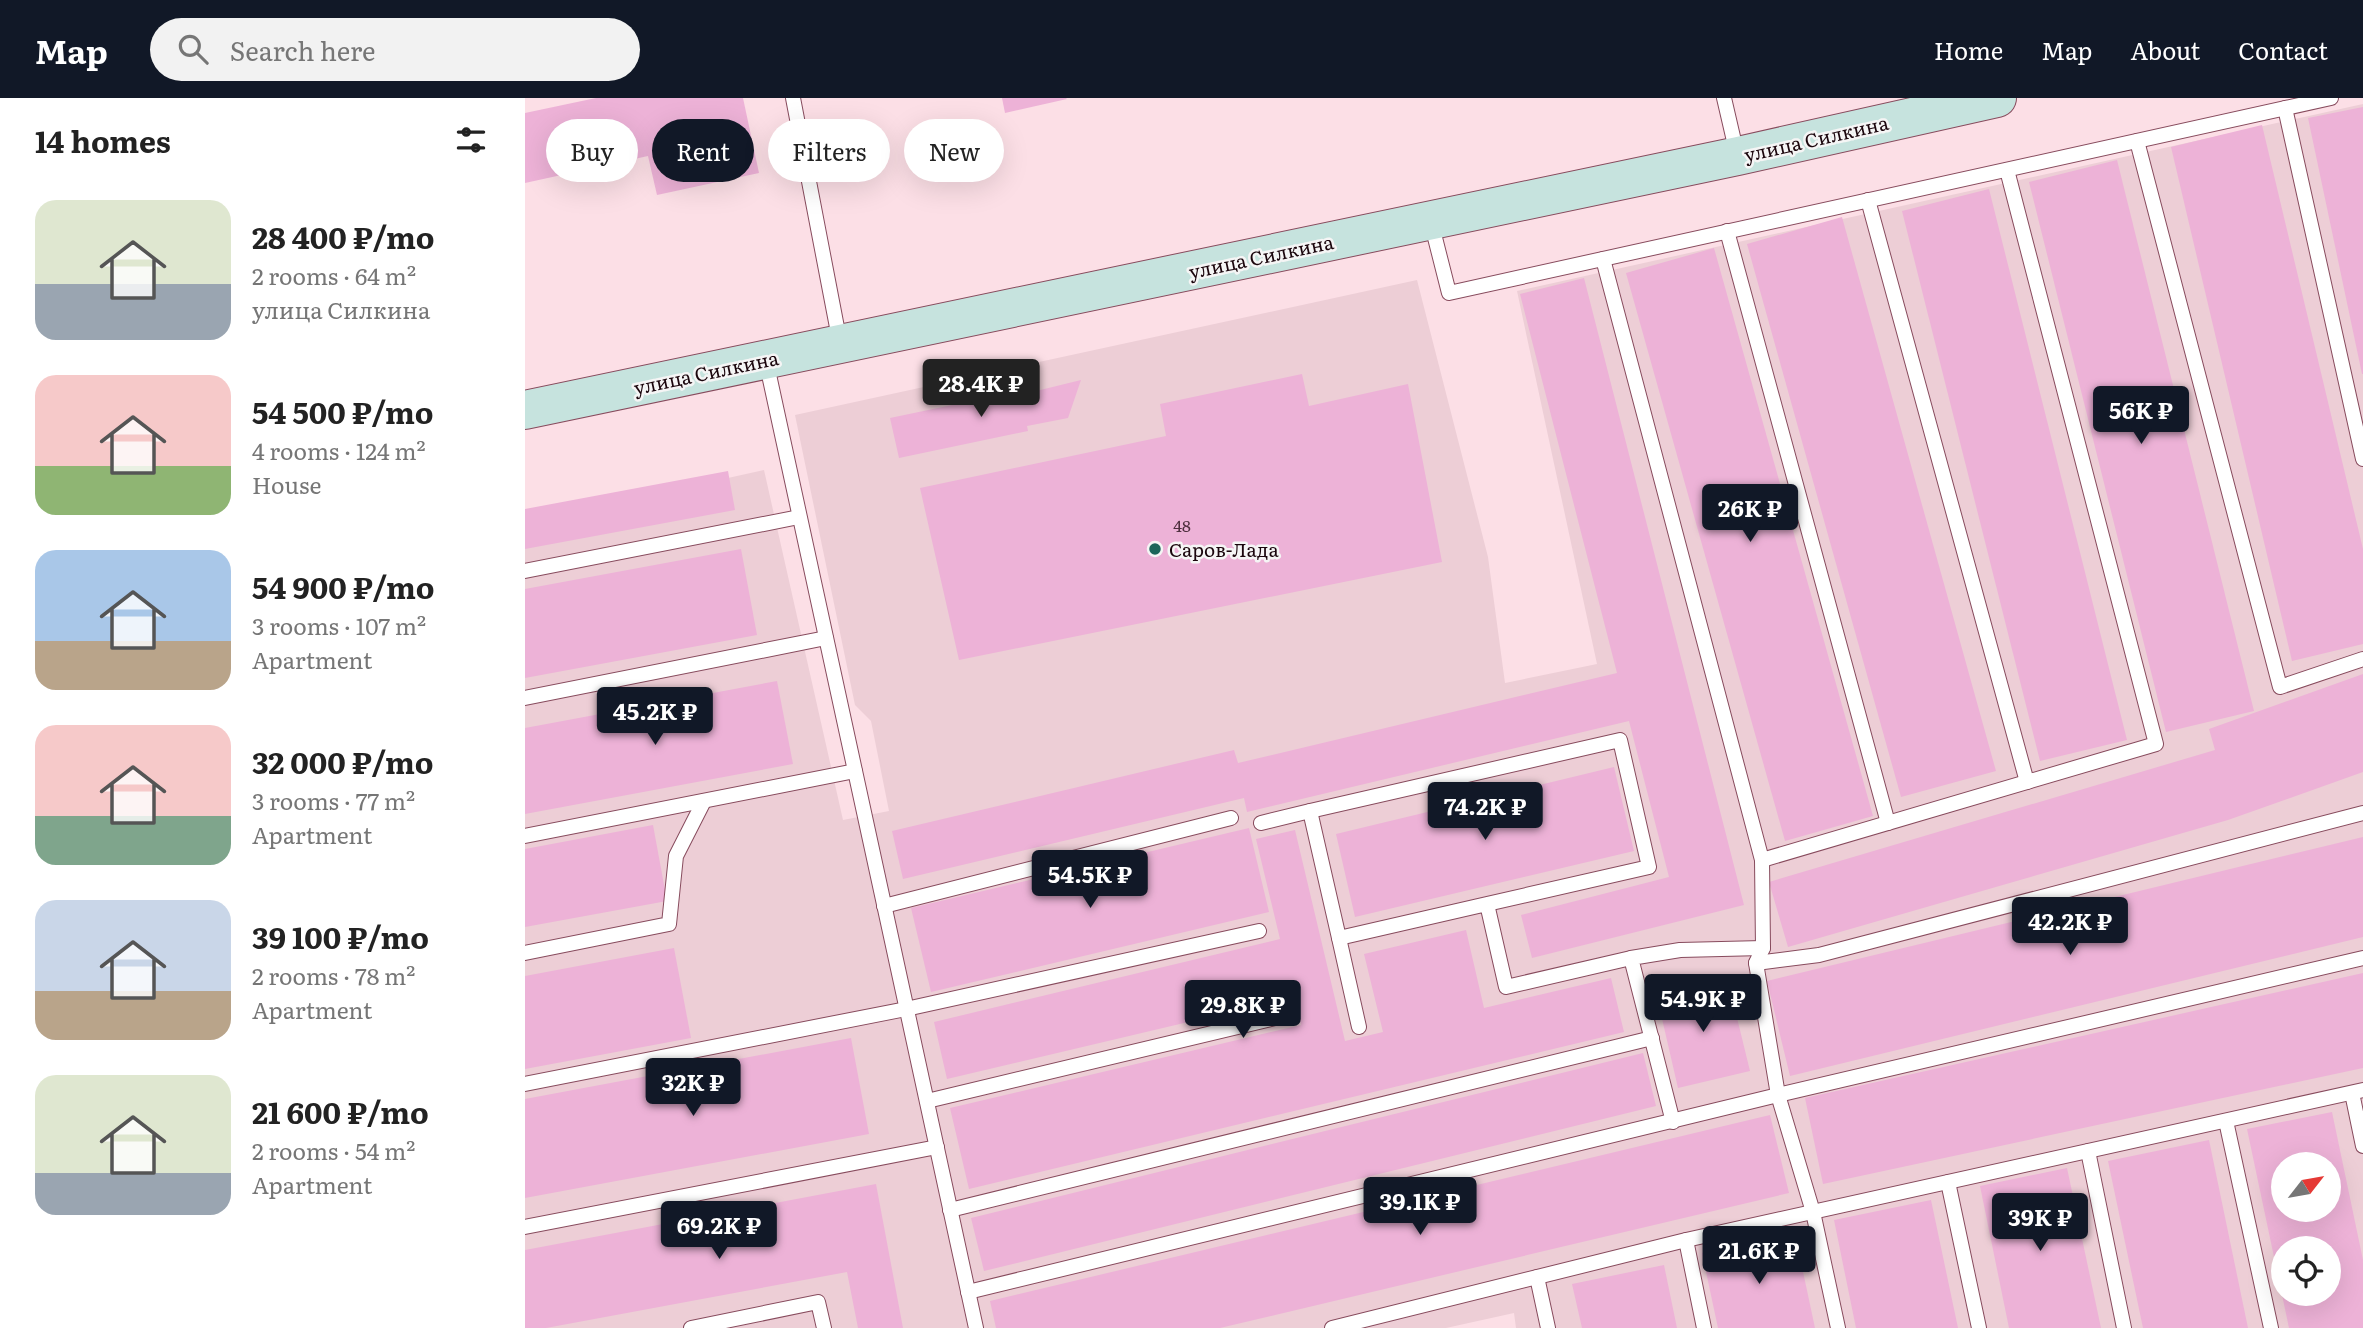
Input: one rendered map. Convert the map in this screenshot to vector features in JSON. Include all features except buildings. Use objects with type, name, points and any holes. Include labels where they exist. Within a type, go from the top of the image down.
[{"type":"main road","name":"улица Силкина","points":[[525,410],[1738,156],[1997,98]]},
{"type":"lane","points":[[793,98],[841,344]]},
{"type":"lane","points":[[1724,98],[1738,156]]},
{"type":"lane","points":[[1430,220],[1448,293],[2331,98]]},
{"type":"lane","points":[[2285,108],[2363,458]]},
{"type":"lane","points":[[2137,141],[2280,687],[2363,659]]},
{"type":"lane","points":[[1762,860],[2156,744],[2007,170]]},
{"type":"lane","points":[[1868,201],[2027,782]]},
{"type":"lane","points":[[1727,231],[1888,823]]},
{"type":"lane","points":[[1603,259],[1762,860],[1763,948],[1756,963],[1778,1095],[1813,1212],[1838,1328]]},
{"type":"lane","points":[[765,360],[976,1328]]},
{"type":"lane","points":[[525,571],[799,517]]},
{"type":"lane","points":[[525,698],[826,638]]},
{"type":"lane","points":[[1261,823],[1620,740],[1649,867],[1339,938]]},
{"type":"lane","points":[[525,836],[855,771]]},
{"type":"lane","points":[[525,953],[669,924],[676,856],[704,801]]},
{"type":"lane","points":[[1310,811],[1359,1027]]},
{"type":"lane","points":[[1756,963],[1819,955],[2363,813]]},
{"type":"lane","points":[[884,906],[1231,818]]},
{"type":"lane","points":[[1487,904],[1506,987],[1631,958],[1680,950],[1763,948]]},
{"type":"lane","points":[[525,1084],[906,1009],[1259,931]]},
{"type":"lane","points":[[1631,958],[1673,1122]]},
{"type":"lane","points":[[968,1292],[1778,1095],[2363,958]]},
{"type":"lane","points":[[927,1101],[1275,1018]]},
{"type":"lane","points":[[950,1210],[1652,1038]]},
{"type":"lane","points":[[1332,1328],[1686,1240],[2358,1092],[2363,1146]]},
{"type":"lane","points":[[2226,1121],[2271,1328]]},
{"type":"lane","points":[[525,1227],[937,1147]]},
{"type":"lane","points":[[2088,1151],[2124,1328]]},
{"type":"lane","points":[[1948,1182],[1979,1328]]},
{"type":"lane","points":[[1686,1240],[1705,1328]]},
{"type":"lane","points":[[1537,1277],[1548,1328]]},
{"type":"lane","points":[[691,1328],[818,1302],[824,1328]]},
{"type":"shaded area","points":[[2363,104],[2363,1328],[1516,1328],[1514,1313],[1446,1328],[525,1328],[525,523],[764,470],[843,820],[889,811],[871,721],[855,705],[795,415],[1417,280],[1488,557],[1505,683],[1597,664],[1517,291]]},
{"type":"place","name":"Саров-Лада","points":[[1155,549]]}]
